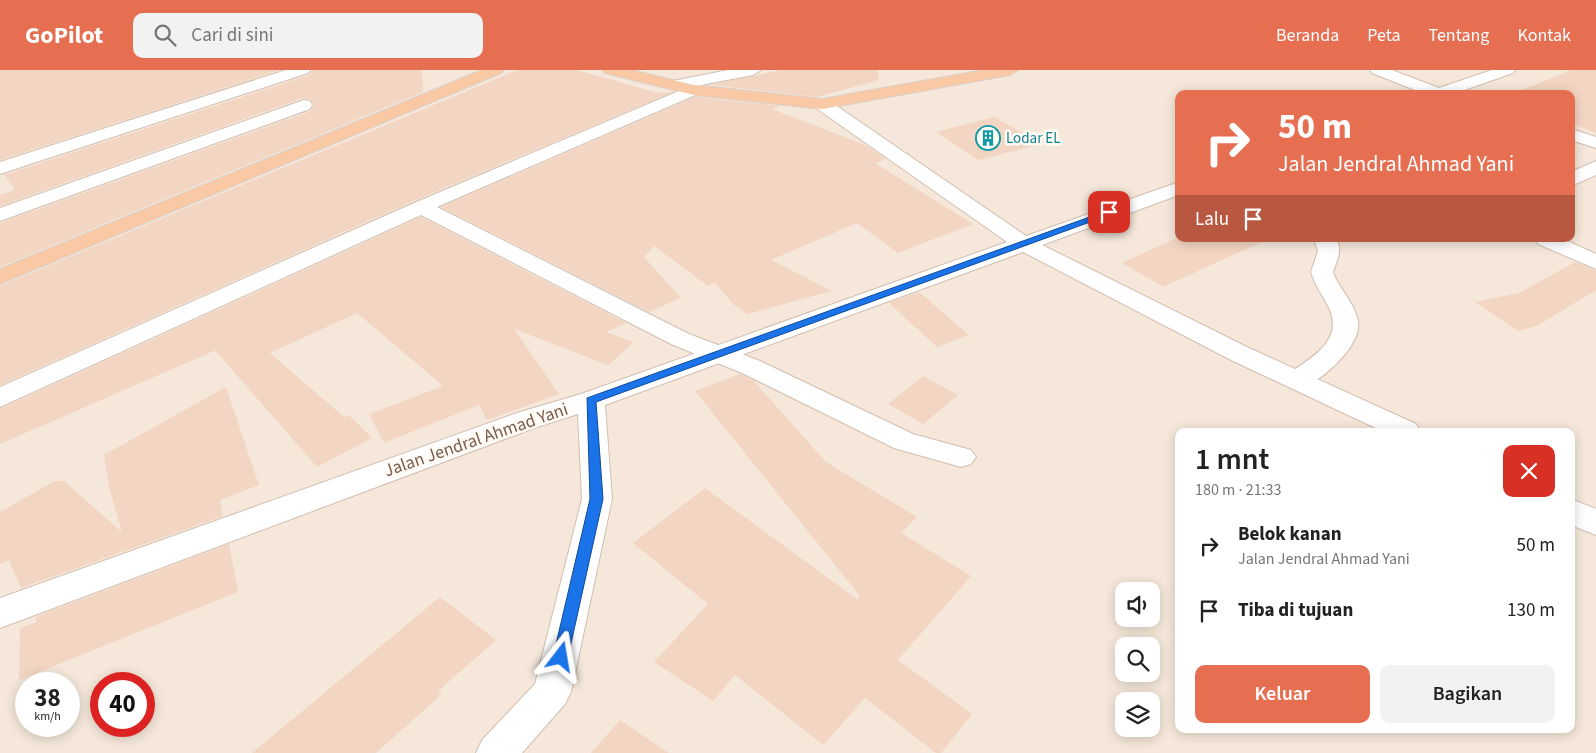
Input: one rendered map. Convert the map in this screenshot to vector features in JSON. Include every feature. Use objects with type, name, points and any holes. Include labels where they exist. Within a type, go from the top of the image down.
[{"type":"highway","points":[[0,277],[495,70]]},
{"type":"highway","points":[[611,70],[684,88],[778,101],[822,104],[1010,70]]},
{"type":"street","points":[[0,168],[302,70]]},
{"type":"street","points":[[0,398],[684,88],[753,70]]},
{"type":"street","points":[[1378,70],[1437,90]]},
{"type":"street","points":[[1454,90],[1501,71]]},
{"type":"street","points":[[822,104],[1022,243],[1297,380],[1400,428]]},
{"type":"street","points":[[0,215],[304,105]]},
{"type":"street","points":[[1575,135],[1596,143]]},
{"type":"street","points":[[1575,178],[1596,167]]},
{"type":"street","points":[[1575,180],[1596,188]]},
{"type":"street","name":"Jalan Jendral Ahmad Yani","points":[[0,613],[527,420],[591,400],[1175,189]]},
{"type":"street","points":[[421,207],[680,339],[751,367],[904,441],[961,457]]},
{"type":"street","points":[[1297,380],[1335,352],[1344,337],[1347,324],[1322,272],[1330,254],[1327,242]]},
{"type":"street","points":[[1553,242],[1596,262]]},
{"type":"street","points":[[496,753],[552,692],[597,499],[591,400]]},
{"type":"street","points":[[1575,513],[1596,523]]},
{"type":"shaded area","points":[[0,70],[1596,70],[1596,753],[0,753]]},
{"type":"building","points":[[0,70],[280,70],[0,160]]},
{"type":"building","points":[[312,70],[422,70],[423,92],[0,267],[0,223],[311,111],[314,104],[310,99],[303,98],[0,206],[0,195],[15,190],[4,175],[309,75]]},
{"type":"building","points":[[517,70],[577,70],[658,93],[673,92],[413,201],[0,385],[0,286]]},
{"type":"building","points":[[780,70],[878,70],[879,80],[817,97],[711,85]]},
{"type":"building","points":[[1571,70],[1596,70],[1596,133],[1575,125],[1575,90],[1523,90]]},
{"type":"building","points":[[695,97],[780,106],[772,109],[865,145],[886,159],[875,163],[973,224],[898,253],[857,223],[771,260],[832,291],[747,314],[733,304],[715,283],[708,286],[654,246],[644,257],[681,298],[649,312],[441,207]]},
{"type":"building","name":"Lodar EL","points":[[994,117],[1042,144],[978,160],[936,132]]},
{"type":"building","points":[[421,217],[626,323],[606,332],[634,342],[608,365],[514,329],[559,394],[487,420],[479,405],[384,443],[369,414],[443,386],[357,313],[270,353],[344,417],[349,415],[372,438],[317,467],[213,348],[214,351],[0,444],[0,409]]},
{"type":"building","points":[[1174,239],[1175,242],[1261,242],[1163,287],[1122,263]]},
{"type":"building","points":[[1575,262],[1596,271],[1596,290],[1537,326],[1518,331],[1475,302],[1519,293]]},
{"type":"building","points":[[919,292],[969,335],[937,347],[889,303]]},
{"type":"building","points":[[740,374],[754,381],[826,462],[917,517],[901,533],[971,576],[898,660],[972,714],[941,753],[936,753],[865,698],[823,745],[735,675],[713,701],[654,662],[708,604],[633,543],[705,488],[857,599],[860,596],[695,391]]},
{"type":"building","points":[[923,376],[958,395],[923,424],[888,404]]},
{"type":"building","points":[[226,387],[259,485],[220,500],[223,516],[21,588],[9,560],[0,564],[0,512],[55,481],[64,481],[122,532],[109,487],[104,455]]},
{"type":"building","points":[[229,544],[238,592],[39,672],[19,672],[20,628],[37,622],[35,617]]},
{"type":"building","points":[[440,597],[496,640],[438,691],[442,694],[376,753],[252,753]]},
{"type":"building","points":[[620,720],[669,753],[591,753]]},
{"type":"place","name":"Lodar EL","points":[[988,138]]},
{"type":"route","points":[[561,657],[597,499],[591,400],[1109,212]]}]
